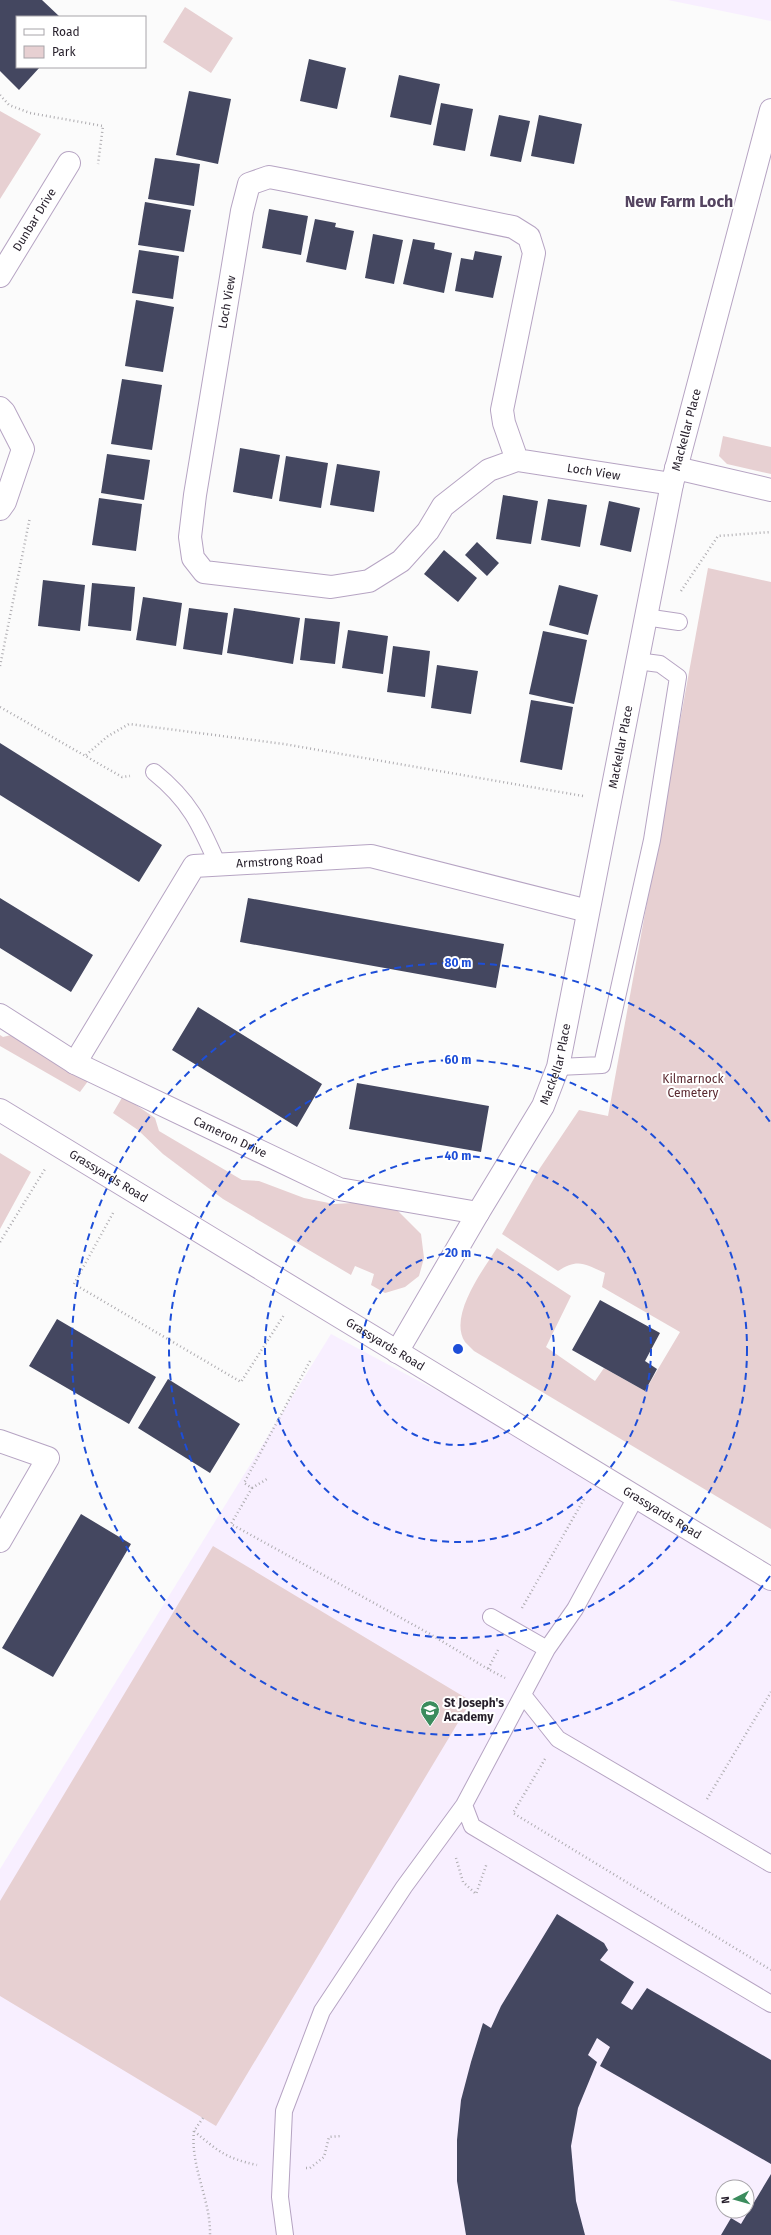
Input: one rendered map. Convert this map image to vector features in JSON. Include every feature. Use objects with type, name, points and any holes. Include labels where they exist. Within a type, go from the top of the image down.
[{"type":"street","name":"Mackellar Place","points":[[397,1352],[478,1213],[544,1106],[558,1067],[637,661],[663,620],[674,476],[771,110]]},
{"type":"street","name":"Dunbar Drive","points":[[0,276],[69,163]]},
{"type":"street","name":"Loch View","points":[[517,460],[504,424],[502,410],[534,253],[529,236],[513,227],[269,177],[249,184],[242,211],[194,495],[190,537],[193,558],[204,572],[331,586],[369,581],[401,561],[428,531],[443,506],[489,470],[517,460],[674,476],[771,490]]},
{"type":"street","points":[[0,408],[4,412],[23,449],[5,502],[0,509]]},
{"type":"street","name":"Armstrong Road","points":[[75,1063],[194,866],[371,856],[588,911]]},
{"type":"street","name":"Cameron Drive","points":[[0,1015],[75,1063],[339,1189],[478,1213]]},
{"type":"street","name":"Grassyards Road","points":[[0,1110],[771,1579]]},
{"type":"street","points":[[0,1441],[48,1458],[0,1541]]},
{"type":"lane","points":[[558,1067],[602,1065],[652,840],[678,677],[660,664],[637,661]]},
{"type":"lane","points":[[154,772],[172,786],[197,819],[218,865]]},
{"type":"lane","points":[[286,2235],[280,2197],[284,2111],[322,2011],[404,1887],[464,1805],[547,1649],[575,1609],[636,1497]]},
{"type":"lane","points":[[491,1617],[547,1649]]},
{"type":"lane","points":[[525,1692],[558,1739],[771,1864]]},
{"type":"lane","points":[[464,1805],[472,1826],[771,2004]]},
{"type":"path","points":[[0,95],[9,105],[30,113],[103,126],[98,165],[69,163]]},
{"type":"path","points":[[0,666],[31,511]]},
{"type":"path","points":[[663,620],[718,536],[771,532]]},
{"type":"path","points":[[0,707],[122,777],[154,772]]},
{"type":"path","points":[[86,755],[108,736],[130,724],[284,744],[609,802]]},
{"type":"path","points":[[0,1242],[59,1146]]},
{"type":"path","points":[[127,1188],[74,1284],[241,1382],[299,1292]]},
{"type":"path","points":[[252,1488],[244,1483],[310,1361]]},
{"type":"path","points":[[488,1669],[598,1474]]},
{"type":"path","points":[[267,1479],[252,1488],[231,1524],[430,1634],[525,1692]]},
{"type":"path","points":[[707,1799],[771,1692]]},
{"type":"path","points":[[558,1739],[513,1813],[771,1970]]},
{"type":"path","points":[[203,2118],[194,2131],[192,2147],[210,2221],[210,2235]]},
{"type":"path","points":[[194,2131],[217,2150],[233,2160],[263,2166],[310,2168],[324,2157],[329,2138],[341,2136]]},
{"type":"shaded area","points":[[668,0],[771,0],[771,21]]},
{"type":"shaded area","name":"St Joseph's Academy","points":[[331,1334],[636,1497],[771,1584],[771,2235],[0,2235],[0,1869]]},
{"type":"green space","points":[[185,7],[233,38],[211,73],[163,42]]},
{"type":"green space","points":[[0,111],[41,134],[0,199]]},
{"type":"green space","points":[[723,436],[771,447],[771,474],[727,464],[719,456]]},
{"type":"green space","name":"Kilmarnock Cemetery","points":[[708,568],[771,582],[771,1529],[474,1351],[465,1342],[461,1331],[461,1319],[469,1294],[497,1248],[571,1296],[546,1347],[595,1381],[604,1368],[645,1391],[680,1332],[602,1287],[605,1273],[582,1264],[571,1265],[558,1271],[502,1234],[540,1168],[579,1110],[608,1116]]},
{"type":"green space","points":[[15,1034],[91,1077],[80,1092],[0,1046],[0,1035],[3,1037]]},
{"type":"green space","points":[[123,1096],[155,1118],[159,1131],[242,1180],[259,1181],[304,1198],[334,1204],[370,1202],[395,1208],[421,1234],[424,1258],[419,1276],[405,1287],[385,1293],[371,1285],[374,1274],[355,1266],[351,1275],[223,1199],[163,1154],[138,1130],[113,1113]]},
{"type":"green space","points":[[0,1153],[31,1172],[0,1229]]},
{"type":"green space","points":[[213,1546],[471,1701],[216,2126],[0,1996],[0,1901]]},
{"type":"building","points":[[0,0],[42,0],[59,16],[16,16],[16,68],[39,68],[19,90],[0,71]]},
{"type":"building","points":[[309,59],[346,68],[337,109],[300,101]]},
{"type":"building","points":[[399,75],[440,84],[431,125],[390,117]]},
{"type":"building","points":[[189,91],[231,99],[218,164],[176,155]]},
{"type":"building","points":[[441,103],[473,109],[465,151],[433,145]]},
{"type":"building","points":[[499,115],[530,121],[521,162],[490,156]]},
{"type":"building","points":[[539,115],[582,124],[574,164],[531,156]]},
{"type":"building","points":[[155,158],[200,164],[194,206],[148,199]]},
{"type":"building","points":[[145,202],[191,210],[184,252],[138,245]]},
{"type":"building","points":[[269,209],[308,216],[301,255],[262,248]]},
{"type":"building","points":[[315,219],[336,223],[335,227],[354,231],[346,270],[306,262]]},
{"type":"building","points":[[373,234],[403,240],[394,284],[365,278]]},
{"type":"building","points":[[413,239],[435,243],[434,249],[452,253],[444,293],[403,284]]},
{"type":"building","points":[[139,250],[179,256],[173,299],[132,293]]},
{"type":"building","points":[[475,251],[502,256],[493,298],[455,291],[461,258],[473,260]]},
{"type":"building","points":[[136,300],[174,307],[163,372],[125,366]]},
{"type":"building","points":[[122,379],[162,385],[152,450],[111,444]]},
{"type":"building","points":[[240,448],[280,455],[272,499],[233,492]]},
{"type":"building","points":[[107,454],[150,460],[144,500],[101,493]]},
{"type":"building","points":[[286,456],[328,463],[321,508],[279,501]]},
{"type":"building","points":[[337,464],[380,471],[374,512],[330,505]]},
{"type":"building","points":[[503,495],[538,501],[531,544],[496,539]]},
{"type":"building","points":[[99,498],[142,504],[136,551],[92,545]]},
{"type":"building","points":[[548,499],[587,505],[580,547],[541,540]]},
{"type":"building","points":[[609,501],[640,508],[631,552],[600,545]]},
{"type":"building","points":[[477,542],[499,563],[487,576],[465,555]]},
{"type":"building","points":[[444,550],[477,578],[458,602],[424,574]]},
{"type":"building","points":[[43,580],[85,585],[80,631],[38,626]]},
{"type":"building","points":[[92,583],[135,587],[131,631],[88,626]]},
{"type":"building","points":[[559,585],[598,595],[588,635],[549,625]]},
{"type":"building","points":[[143,597],[182,603],[176,646],[136,640]]},
{"type":"building","points":[[189,608],[228,613],[222,655],[183,649]]},
{"type":"building","points":[[234,608],[300,618],[293,664],[227,653]]},
{"type":"building","points":[[305,618],[340,622],[335,664],[300,660]]},
{"type":"building","points":[[348,630],[388,636],[383,674],[342,668]]},
{"type":"building","points":[[543,631],[587,640],[574,704],[529,694]]},
{"type":"building","points":[[393,646],[430,651],[425,697],[387,692]]},
{"type":"building","points":[[437,665],[478,671],[471,714],[431,708]]},
{"type":"building","points":[[531,700],[573,707],[562,770],[520,762]]},
{"type":"building","points":[[0,743],[162,845],[139,882],[0,795]]},
{"type":"building","points":[[0,898],[93,955],[71,992],[0,948]]},
{"type":"building","points":[[248,898],[504,944],[496,988],[240,942]]},
{"type":"building","points":[[198,1007],[322,1084],[297,1127],[172,1050]]},
{"type":"building","points":[[357,1083],[489,1106],[481,1152],[349,1129]]},
{"type":"building","points":[[600,1300],[660,1333],[645,1361],[657,1369],[645,1391],[572,1350]]},
{"type":"building","points":[[57,1319],[156,1377],[129,1424],[29,1366]]},
{"type":"building","points":[[168,1379],[240,1424],[210,1473],[138,1428]]},
{"type":"building","points":[[81,1514],[131,1544],[53,1677],[2,1648]]},
{"type":"building","points":[[557,1914],[604,1943],[608,1950],[600,1960],[634,1982],[621,2003],[632,2010],[647,1988],[771,2060],[771,2164],[600,2066],[610,2047],[597,2038],[588,2055],[597,2062],[578,2108],[571,2146],[576,2201],[585,2235],[466,2235],[457,2181],[457,2140],[461,2100],[471,2062],[483,2023],[491,2028],[501,2006]]},
{"type":"building","points":[[771,2174],[771,2235],[721,2235],[730,2219],[741,2224],[744,2219],[755,2219],[755,2201]]},
{"type":"place","name":"St Joseph's Academy","points":[[430,1727]]},
{"type":"district","name":"New Farm Loch","points":[[679,201]]}]
